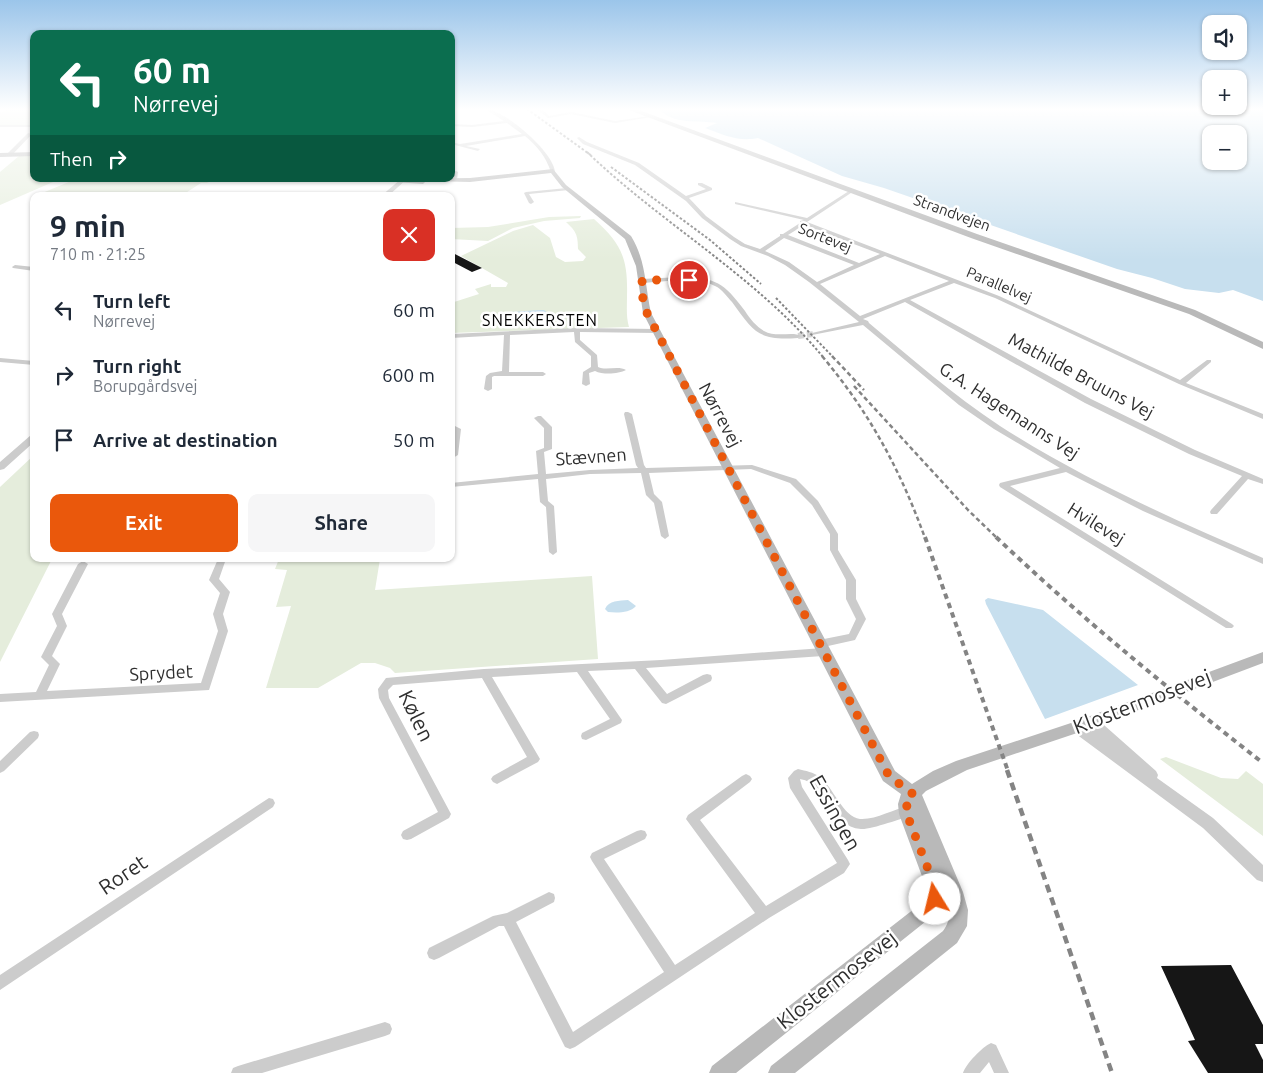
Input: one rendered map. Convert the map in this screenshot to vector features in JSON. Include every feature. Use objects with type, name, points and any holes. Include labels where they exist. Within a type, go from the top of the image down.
[{"type":"main road","name":"Strandvejen","points":[[766,159],[992,242],[1192,312],[1263,346]]},
{"type":"main road","points":[[456,176],[553,171]]},
{"type":"main road","name":"Nørrevej","points":[[553,171],[567,188],[628,238],[639,258],[643,301],[657,331],[889,776],[913,805]]},
{"type":"main road","name":"Klostermosevej","points":[[719,1073],[929,908],[935,899],[935,887],[913,805],[917,787],[951,770],[1084,724],[1263,657]]},
{"type":"main road","name":"Klostermosevej","points":[[778,1073],[950,937],[958,926],[959,910],[954,892],[913,805]]},
{"type":"street","name":"Nørrevej","points":[[547,159],[553,171]]},
{"type":"street","name":"G.A. Hagemanns Vej","points":[[625,159],[637,164],[685,198],[704,217],[743,245],[782,259],[863,320],[964,404],[1018,440],[1068,469],[1151,512],[1263,561]]},
{"type":"street","points":[[389,192],[401,182]]},
{"type":"street","points":[[685,198],[710,189],[700,184]]},
{"type":"street","points":[[531,202],[526,194],[567,188]]},
{"type":"street","points":[[761,250],[852,190]]},
{"type":"street","name":"Parallelvej","points":[[737,202],[804,220],[1012,304],[1181,383],[1263,417]]},
{"type":"street","name":"Sortevej","points":[[782,235],[859,265]]},
{"type":"street","points":[[816,284],[885,254]]},
{"type":"street","points":[[15,267],[30,269]]},
{"type":"street","points":[[642,280],[700,280],[718,284],[758,332],[773,337],[798,336]]},
{"type":"street","points":[[814,334],[863,320],[904,300],[953,280]]},
{"type":"street","name":"Mathilde Bruuns Vej","points":[[904,300],[1088,400],[1192,452],[1263,482]]},
{"type":"street","points":[[577,330],[577,341],[594,355],[595,368]]},
{"type":"street","points":[[455,336],[577,330],[657,331]]},
{"type":"street","points":[[505,374],[507,334]]},
{"type":"street","points":[[0,360],[30,363]]},
{"type":"street","points":[[1181,383],[1209,361]]},
{"type":"street","points":[[595,368],[601,371],[623,370]]},
{"type":"street","points":[[586,384],[586,372],[595,368]]},
{"type":"street","points":[[488,389],[489,376],[492,374],[543,374]]},
{"type":"street","name":"Stævnen","points":[[628,414],[640,465],[644,470],[650,495],[658,502],[665,536]]},
{"type":"street","name":"Stævnen","points":[[538,418],[548,427],[548,448],[540,451],[541,478],[544,502],[550,506],[553,552]]},
{"type":"street","points":[[455,428],[457,429],[455,446]]},
{"type":"street","points":[[0,467],[30,441]]},
{"type":"street","name":"Stævnen","points":[[455,486],[541,478],[552,474],[728,467],[752,467],[793,482],[815,503],[834,534],[834,550],[850,580],[852,599],[861,619],[852,637],[821,648]]},
{"type":"street","name":"Hvilevej","points":[[1068,469],[1003,485],[1229,626]]},
{"type":"street","points":[[1214,512],[1246,476]]},
{"type":"street","name":"Sprydet","points":[[0,698],[40,694],[205,687],[223,632],[218,614],[225,592],[214,580],[221,562]]},
{"type":"street","points":[[40,694],[55,664],[46,657],[62,626],[57,614],[83,564]]},
{"type":"street","name":"Kølen","points":[[407,835],[445,814],[384,698],[383,689],[390,680],[484,673],[735,660],[821,648]]},
{"type":"street","points":[[638,665],[666,700],[707,678]]},
{"type":"street","points":[[580,668],[617,720],[586,736]]},
{"type":"street","points":[[484,673],[534,759],[497,779]]},
{"type":"street","points":[[1084,724],[1131,756],[1176,799],[1208,823],[1263,874]]},
{"type":"street","points":[[0,768],[34,735]]},
{"type":"street","name":"Essingen","points":[[508,919],[570,1042],[764,914],[840,869],[844,864],[796,788],[794,778],[798,774],[806,773],[814,777],[852,822],[860,824],[913,805]]},
{"type":"street","points":[[746,779],[692,819],[764,914]]},
{"type":"street","name":"Roret","points":[[0,983],[269,803]]},
{"type":"street","points":[[641,835],[596,857],[673,974]]},
{"type":"street","points":[[434,953],[498,920],[508,919],[549,898]]},
{"type":"street","points":[[238,1073],[385,1029]]},
{"type":"street","points":[[970,1073],[991,1050],[1002,1073]]},
{"type":"green space","points":[[15,159],[30,159],[30,182],[53,182],[0,205],[0,172]]},
{"type":"green space","points":[[69,182],[209,182],[201,183],[187,192],[45,192]]},
{"type":"green space","points":[[581,216],[580,218],[544,221],[513,228],[488,241],[455,239],[455,228],[488,227],[549,217]]},
{"type":"green space","points":[[594,219],[617,245],[626,272],[629,327],[455,333],[455,302],[479,294],[475,289],[491,284],[491,287],[506,287],[508,283],[461,256],[513,231],[533,225],[550,238],[556,257],[565,262],[583,261],[586,257],[578,249],[576,234],[566,222]]},
{"type":"green space","points":[[30,459],[30,562],[50,562],[0,662],[0,487]]},
{"type":"green space","points":[[278,562],[380,562],[375,590],[592,576],[598,659],[395,673],[390,668],[375,663],[361,663],[318,688],[266,688],[291,606],[276,607],[287,570],[275,569]]},
{"type":"green space","points":[[1166,757],[1221,778],[1238,779],[1246,771],[1263,784],[1263,836],[1160,759]]},
{"type":"water","points":[[805,159],[1202,159],[1202,170],[1247,170],[1247,159],[1263,159],[1263,301],[1233,290],[1219,293],[1185,289],[1117,269],[884,188],[842,176]]},
{"type":"water","points":[[544,310],[550,315],[549,317],[513,319],[510,315],[511,312]]},
{"type":"water","points":[[988,598],[1043,610],[1138,685],[1045,719],[986,604],[985,600]]},
{"type":"water","points":[[628,600],[636,606],[630,610],[608,612],[605,609],[612,602]]},
{"type":"building","points":[[455,254],[482,268],[472,272],[455,263]]},
{"type":"building","points":[[677,267],[692,267],[693,276],[678,275]]},
{"type":"building","points":[[1231,965],[1263,1025],[1263,1044],[1255,1044],[1263,1060],[1263,1073],[1208,1073],[1188,1041],[1195,1040],[1161,966]]},
{"type":"tunnel","points":[[798,336],[814,334]]},
{"type":"railway","points":[[595,159],[769,301],[823,357]]},
{"type":"railway","points":[[611,167],[710,240],[761,284]]},
{"type":"railway","points":[[776,298],[833,357]]},
{"type":"railway","points":[[822,356],[854,398],[882,442],[905,488],[925,538]]},
{"type":"railway","points":[[832,356],[864,390]]},
{"type":"railway","points":[[854,386],[968,510],[997,538]]},
{"type":"railway","points":[[925,537],[1008,771]]},
{"type":"railway","points":[[996,537],[1126,653],[1263,763]]},
{"type":"railway","points":[[1007,770],[1112,1073]]},
{"type":"district","name":"SNEKKERSTEN","points":[[540,320]]},
{"type":"route","points":[[689,280],[642,280],[643,301],[647,313],[889,776],[897,784],[913,794],[908,797],[906,802],[906,812],[935,887],[935,899]]}]
